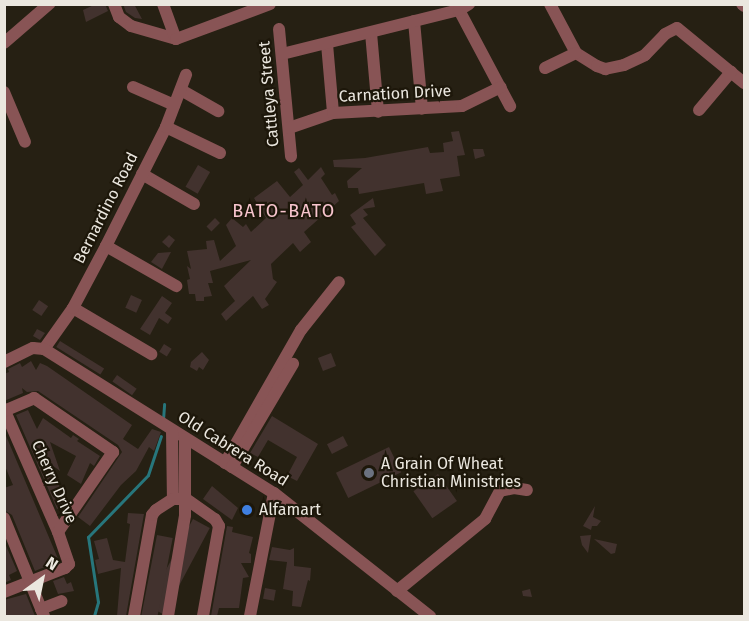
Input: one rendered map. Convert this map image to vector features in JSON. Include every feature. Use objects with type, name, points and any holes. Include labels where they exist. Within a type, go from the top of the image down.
[{"type":"street","points":[[4,43],[49,4]]},
{"type":"street","points":[[114,4],[119,17],[131,26],[176,39],[270,4]]},
{"type":"street","points":[[163,4],[176,39]]},
{"type":"street","points":[[550,4],[576,53],[605,69],[624,65],[645,56],[664,34],[677,28],[744,83]]},
{"type":"street","points":[[282,54],[371,33],[464,7],[510,106]]},
{"type":"street","points":[[414,21],[423,109]]},
{"type":"street","name":"Cattleya Street","points":[[279,29],[291,156]]},
{"type":"street","points":[[371,33],[378,112]]},
{"type":"street","points":[[327,44],[333,113]]},
{"type":"street","points":[[545,68],[576,53]]},
{"type":"street","points":[[699,110],[731,72]]},
{"type":"street","name":"Bernardino Road","points":[[44,349],[73,308],[106,246],[166,126],[186,75]]},
{"type":"street","points":[[133,87],[174,105]]},
{"type":"street","name":"Carnation Drive","points":[[289,128],[333,113],[462,106],[501,87]]},
{"type":"street","points":[[180,90],[218,111]]},
{"type":"street","points":[[4,92],[25,142]]},
{"type":"street","points":[[166,126],[220,153]]},
{"type":"street","points":[[142,174],[194,204]]},
{"type":"street","points":[[106,246],[177,286]]},
{"type":"street","points":[[229,465],[302,330],[339,282]]},
{"type":"street","points":[[73,308],[151,354]]},
{"type":"street","points":[[4,362],[33,348],[44,349]]},
{"type":"street","name":"Old Cabrera Road","points":[[44,349],[274,493],[430,616]]},
{"type":"street","points":[[229,465],[293,364]]},
{"type":"street","points":[[5,411],[34,398],[111,449],[112,456],[58,532]]},
{"type":"street","name":"Cherry Drive","points":[[5,411],[68,559],[65,568],[30,581]]},
{"type":"street","points":[[172,431],[179,499]]},
{"type":"street","points":[[168,616],[185,439]]},
{"type":"street","points":[[397,591],[485,519],[500,491],[514,488],[527,490]]},
{"type":"street","points":[[250,616],[274,493]]},
{"type":"street","points":[[134,616],[151,520],[156,510],[179,499]]},
{"type":"street","points":[[179,499],[215,519],[219,526],[203,616]]},
{"type":"street","points":[[4,518],[42,613],[62,601]]},
{"type":"street","points":[[4,592],[30,581]]},
{"type":"building","points":[[96,4],[105,4],[108,11],[86,22],[83,10]]},
{"type":"building","points":[[123,4],[134,4],[142,19],[135,18],[126,12]]},
{"type":"building","points":[[459,131],[465,155],[457,156],[460,176],[440,179],[443,191],[426,194],[424,183],[359,194],[358,188],[348,188],[347,181],[362,168],[334,167],[333,160],[365,158],[428,147],[430,153],[444,152],[443,143],[453,141],[451,132]]},
{"type":"building","points":[[473,149],[483,149],[485,156],[475,159]]},
{"type":"building","points":[[198,165],[210,172],[198,194],[186,187]]},
{"type":"building","points":[[321,167],[325,174],[321,178],[332,195],[335,193],[339,201],[304,232],[311,242],[300,252],[293,243],[271,264],[273,279],[277,282],[265,299],[269,305],[262,309],[253,296],[226,321],[221,314],[235,301],[224,286],[251,260],[210,271],[213,283],[208,283],[212,296],[204,297],[204,301],[196,301],[195,294],[189,294],[187,280],[190,279],[187,266],[191,269],[187,251],[207,249],[206,241],[214,240],[220,261],[236,246],[226,225],[232,218],[243,227],[246,224],[251,232],[266,218],[254,198],[277,181],[290,197],[303,185],[294,172],[299,168],[308,180]]},
{"type":"building","points":[[373,198],[375,207],[363,209],[368,215],[363,218],[386,245],[375,256],[351,227],[356,224],[350,215]]},
{"type":"building","points":[[215,218],[220,223],[211,231],[207,226]]},
{"type":"building","points":[[169,235],[175,240],[169,248],[162,242]]},
{"type":"building","points":[[171,252],[162,269],[151,262],[158,253]]},
{"type":"building","points":[[131,295],[142,300],[136,313],[125,308]]},
{"type":"building","points":[[162,296],[172,303],[165,313],[172,318],[168,324],[159,318],[150,335],[140,329]]},
{"type":"building","points":[[39,300],[48,306],[41,316],[32,310]]},
{"type":"building","points":[[37,329],[45,333],[40,340],[33,336]]},
{"type":"building","points":[[60,341],[104,369],[100,374],[56,347]]},
{"type":"building","points":[[164,344],[172,349],[167,356],[159,352]]},
{"type":"building","points":[[202,352],[209,360],[203,370],[199,367],[197,371],[190,367],[191,362]]},
{"type":"building","points":[[331,353],[336,366],[323,371],[318,358]]},
{"type":"building","points":[[31,361],[36,370],[40,363],[47,366],[132,425],[123,439],[138,449],[152,429],[161,432],[154,451],[149,447],[136,471],[121,485],[90,526],[78,517],[122,452],[118,445],[38,391],[27,392],[22,388],[23,393],[4,401],[4,374],[9,372],[8,369],[20,363],[22,367]]},
{"type":"building","points":[[117,375],[137,389],[132,395],[112,382]]},
{"type":"building","points":[[28,410],[37,429],[43,418],[71,438],[73,435],[79,439],[77,441],[100,456],[94,466],[90,463],[81,484],[67,475],[76,456],[50,442],[60,471],[52,465],[66,505],[57,509],[16,415]]},
{"type":"building","points":[[272,416],[318,444],[297,481],[287,476],[297,457],[268,440],[258,457],[250,453]]},
{"type":"building","points":[[4,431],[59,561],[35,571],[12,515],[4,510],[4,488],[13,485],[4,464]]},
{"type":"building","points":[[343,436],[348,446],[332,454],[327,444]]},
{"type":"building","name":"A Grain Of Wheat Christian Ministries","points":[[389,447],[401,472],[348,498],[336,473]]},
{"type":"building","points":[[438,474],[457,501],[432,518],[413,491]]},
{"type":"building","points":[[212,486],[238,508],[232,520],[203,499]]},
{"type":"building","points":[[595,506],[593,517],[601,521],[597,526],[592,526],[591,530],[583,526]]},
{"type":"building","points":[[128,513],[144,514],[126,616],[117,616],[121,568],[98,574],[95,560],[99,559],[94,541],[107,538],[113,560],[125,562],[130,524],[127,523]]},
{"type":"building","points":[[193,519],[210,528],[164,614],[147,606]]},
{"type":"building","points":[[227,526],[233,527],[232,532],[253,537],[249,553],[251,563],[241,563],[249,577],[243,578],[239,608],[219,608],[217,616],[211,616]]},
{"type":"building","points":[[157,535],[173,538],[158,616],[141,615]]},
{"type":"building","points":[[591,535],[588,553],[582,545],[580,536]]},
{"type":"building","points":[[594,539],[617,544],[615,553],[611,554]]},
{"type":"building","points":[[4,541],[17,571],[9,575],[11,580],[4,583]]},
{"type":"building","points":[[272,547],[290,550],[294,548],[294,566],[311,568],[310,581],[308,580],[301,607],[292,606],[293,591],[283,589],[287,562],[269,560]]},
{"type":"building","points":[[64,577],[67,584],[71,582],[74,591],[58,594],[53,581]]},
{"type":"building","points":[[265,588],[276,590],[274,601],[263,599]]},
{"type":"building","points":[[530,589],[532,597],[523,596],[522,591]]},
{"type":"building","points":[[26,594],[35,616],[4,616],[4,600]]},
{"type":"waterway","points":[[163,420],[164,404]]},
{"type":"waterway","points":[[94,616],[98,602],[88,537],[148,475],[161,436]]},
{"type":"place","name":"A Grain Of Wheat Christian Ministries","points":[[369,473]]},
{"type":"place","name":"Alfamart","points":[[247,510]]},
{"type":"district","name":"BATO-BATO","points":[[284,211]]}]
